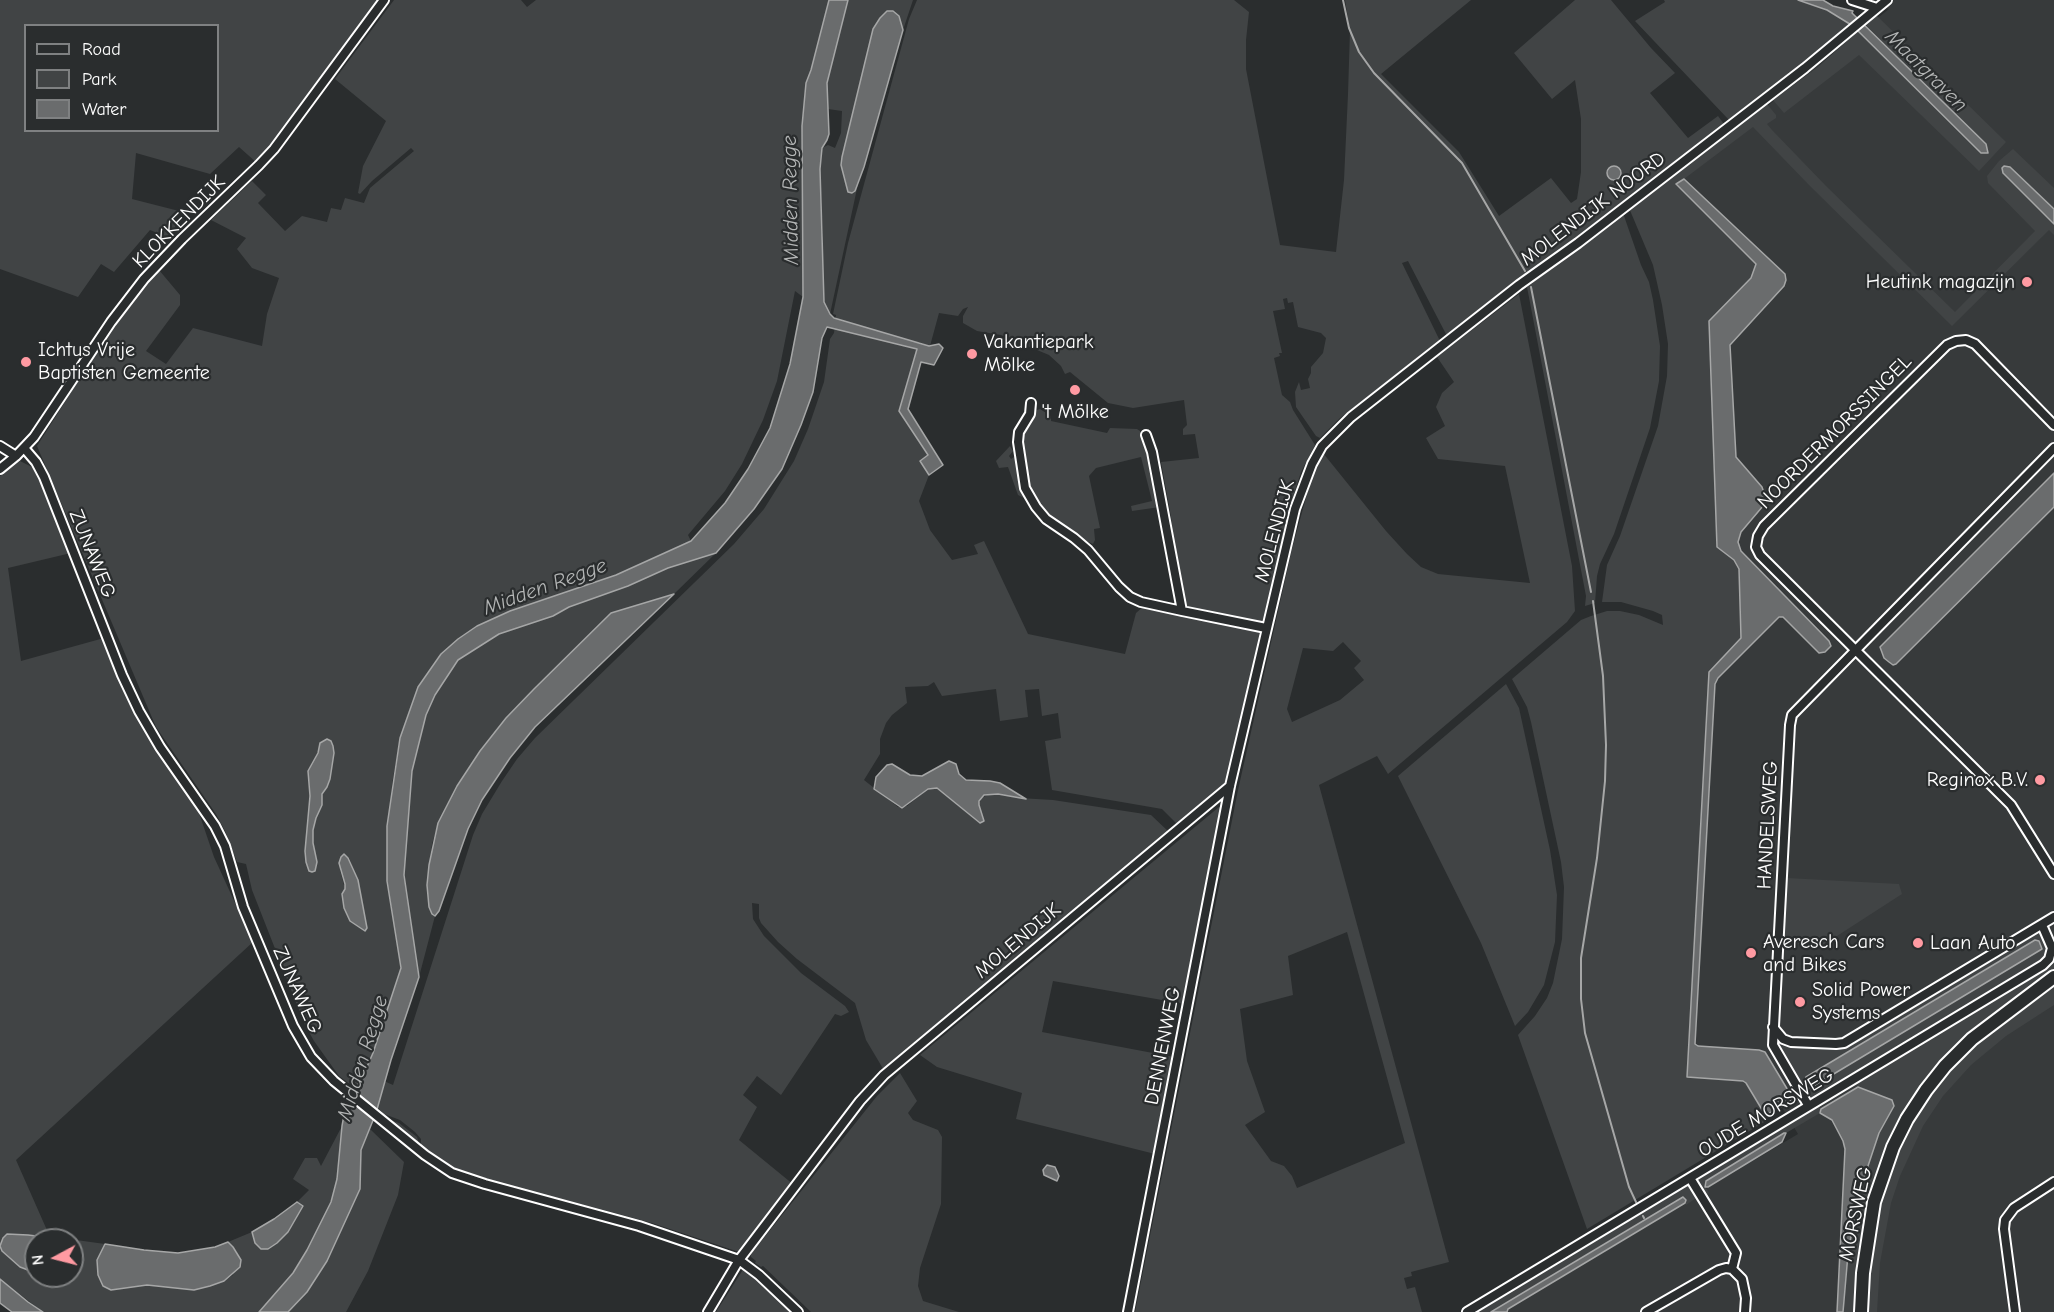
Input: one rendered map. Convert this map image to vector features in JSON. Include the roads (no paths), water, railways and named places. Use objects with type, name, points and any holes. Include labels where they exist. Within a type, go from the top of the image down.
[{"type":"main road","name":"MORSWEG","points":[[1861,1312],[1863,1273],[1874,1202],[1893,1147],[1907,1119],[1945,1066],[1972,1039],[2054,977]]},
{"type":"street","name":"KLOKKENDIJK","points":[[0,469],[34,437],[111,322],[144,279],[274,148],[384,0]]},
{"type":"street","points":[[1852,0],[1877,8]]},
{"type":"street","name":"MOLENDIJK NOORD","points":[[1322,446],[1351,417],[1428,356],[1578,243],[1852,30],[1887,0]]},
{"type":"street","name":"NOORDERMORSSINGEL","points":[[2054,425],[1975,345],[1966,340],[1956,341],[1947,345],[1764,526],[1758,536],[1756,547],[1760,555],[2011,805],[2054,874]]},
{"type":"street","points":[[1031,403],[1030,414],[1018,436],[1025,488],[1046,519],[1088,550],[1130,597],[1142,602],[1266,628]]},
{"type":"street","points":[[1146,435],[1152,452],[1182,611]]},
{"type":"street","points":[[0,446],[16,456]]},
{"type":"street","name":"MOLENDIJK","points":[[739,1260],[860,1101],[884,1075],[1230,786],[1295,509],[1312,464],[1322,446]]},
{"type":"street","name":"ZUNAWEG","points":[[24,448],[36,462],[44,477],[122,675],[139,711],[160,747],[215,826],[225,846],[243,907],[293,1026],[320,1068],[431,1160],[458,1175],[639,1226],[739,1260],[759,1275],[798,1312]]},
{"type":"street","points":[[1855,651],[2054,448]]},
{"type":"street","name":"HANDELSWEG","points":[[1808,1105],[1773,1045],[1791,720],[1795,711],[1855,651]]},
{"type":"street","name":"DENNENWEG","points":[[1128,1312],[1230,786]]},
{"type":"street","points":[[1773,1027],[1787,1041],[1844,1043],[2054,917]]},
{"type":"street","name":"OUDE MORSWEG","points":[[1467,1312],[2047,962],[2052,948],[2042,926]]},
{"type":"street","points":[[1690,1178],[1736,1253],[1732,1269]]},
{"type":"street","points":[[2015,1312],[2004,1229],[2005,1220],[2014,1208],[2054,1182]]},
{"type":"street","points":[[708,1312],[739,1260]]},
{"type":"street","points":[[1646,1312],[1719,1270],[1732,1269],[1740,1276],[1744,1285],[1745,1312]]},
{"type":"water","points":[[829,0],[848,0],[827,83],[829,134],[822,148],[820,169],[824,302],[834,318],[929,346],[939,344],[943,348],[934,365],[921,362],[908,409],[943,465],[929,475],[920,461],[928,455],[899,411],[917,349],[827,327],[822,338],[813,392],[782,469],[754,509],[716,553],[668,568],[628,586],[569,607],[553,616],[499,634],[458,660],[435,695],[426,715],[412,771],[404,875],[419,977],[376,1113],[361,1150],[360,1189],[327,1261],[307,1292],[288,1312],[259,1312],[293,1273],[331,1202],[337,1179],[344,1115],[373,1053],[401,968],[387,881],[387,826],[400,738],[418,687],[441,654],[477,626],[510,611],[616,575],[691,541],[725,503],[748,469],[770,428],[790,364],[803,297],[802,126],[806,83]]},
{"type":"water","points":[[1798,0],[1823,0],[1833,6],[1853,11],[1852,13],[1986,144],[1988,153],[1981,153],[1853,26],[1827,10]]},
{"type":"water","points":[[887,11],[893,11],[899,16],[903,30],[864,167],[855,191],[852,193],[848,192],[841,165],[842,157],[873,29]]},
{"type":"water","points":[[1611,166],[1617,166],[1621,173],[1617,180],[1611,180],[1607,176],[1607,170]]},
{"type":"water","points":[[2004,166],[2010,167],[2054,209],[2054,224],[2003,173]]},
{"type":"water","points":[[1684,179],[1785,274],[1784,286],[1730,345],[1736,457],[1762,487],[1766,499],[1763,506],[1741,532],[1738,542],[1741,551],[1829,641],[1831,646],[1825,652],[1819,653],[1783,617],[1779,617],[1718,678],[1715,684],[1695,1044],[1765,1052],[1792,1097],[1790,1102],[1768,1114],[1764,1113],[1743,1081],[1687,1077],[1709,672],[1741,638],[1739,569],[1734,560],[1717,547],[1709,321],[1751,278],[1756,264],[1676,184]]},
{"type":"water","points":[[2054,473],[2054,507],[1896,664],[1893,665],[1884,658],[1880,647]]},
{"type":"water","points":[[674,594],[535,727],[510,758],[482,800],[468,829],[439,911],[435,916],[432,914],[427,885],[438,823],[457,786],[480,751],[506,718],[611,613]]},
{"type":"water","points":[[327,739],[331,741],[334,753],[330,779],[322,794],[322,805],[313,830],[317,862],[315,871],[312,872],[309,871],[306,862],[305,851],[310,796],[308,771],[318,753],[320,743]]},
{"type":"water","points":[[949,761],[956,764],[959,774],[966,780],[1000,783],[1026,799],[998,794],[984,795],[979,801],[984,821],[980,823],[937,788],[928,789],[902,808],[874,789],[876,777],[887,765],[892,764],[910,775],[922,776]]},
{"type":"water","points":[[344,854],[358,880],[367,928],[365,931],[350,921],[344,908],[342,894],[345,884],[339,863]]},
{"type":"water","points":[[2035,940],[2039,941],[2042,949],[1812,1087],[1809,1088],[1807,1085],[1806,1077]]},
{"type":"water","points":[[1858,1087],[1892,1100],[1894,1106],[1879,1133],[1858,1196],[1848,1254],[1843,1312],[1837,1312],[1845,1149],[1832,1120],[1820,1113],[1821,1109]]},
{"type":"water","points":[[1786,1133],[1782,1142],[1705,1187],[1706,1181]]},
{"type":"water","points":[[1047,1165],[1055,1167],[1059,1176],[1057,1181],[1044,1175],[1043,1170]]},
{"type":"water","points":[[1683,1197],[1686,1200],[1685,1203],[1508,1309],[1507,1312],[1491,1312]]},
{"type":"water","points":[[297,1202],[303,1206],[288,1232],[268,1249],[261,1249],[255,1243],[252,1232]]},
{"type":"water","points":[[7,1234],[24,1235],[24,1268],[2,1251],[0,1246]]},
{"type":"water","points":[[228,1242],[241,1260],[240,1267],[224,1281],[210,1286],[194,1290],[147,1285],[111,1290],[103,1286],[98,1275],[97,1260],[105,1244],[178,1253],[215,1247]]},
{"type":"water","points":[[0,1279],[43,1312],[12,1312],[0,1303]]},
{"type":"waterway","points":[[1343,0],[1349,28],[1359,52],[1374,73],[1462,163],[1525,271]]},
{"type":"waterway","points":[[1531,287],[1591,592]]},
{"type":"waterway","points":[[1593,601],[1603,676],[1605,781],[1597,858],[1581,958],[1581,999],[1585,1033],[1629,1187],[1636,1202]]},
{"type":"place","name":"Heutink magazijn","points":[[2027,282]]},
{"type":"place","name":"Vakantiepark Mölke","points":[[972,354]]},
{"type":"place","name":"Ichtus Vrije Baptisten Gemeente","points":[[26,362]]},
{"type":"place","name":"'t Mölke","points":[[1075,390]]},
{"type":"place","name":"Reginox B.V.","points":[[2040,780]]},
{"type":"place","name":"Laan Auto","points":[[1918,943]]},
{"type":"place","name":"Averesch Cars and Bikes","points":[[1751,953]]},
{"type":"place","name":"Solid Power Systems","points":[[1800,1002]]},
{"type":"water label","name":"Maatgraven","points":[[1926,71]]},
{"type":"water label","name":"Midden Regge","points":[[791,200]]},
{"type":"water label","name":"Midden Regge","points":[[545,587]]},
{"type":"water label","name":"Midden Regge","points":[[363,1058]]}]
